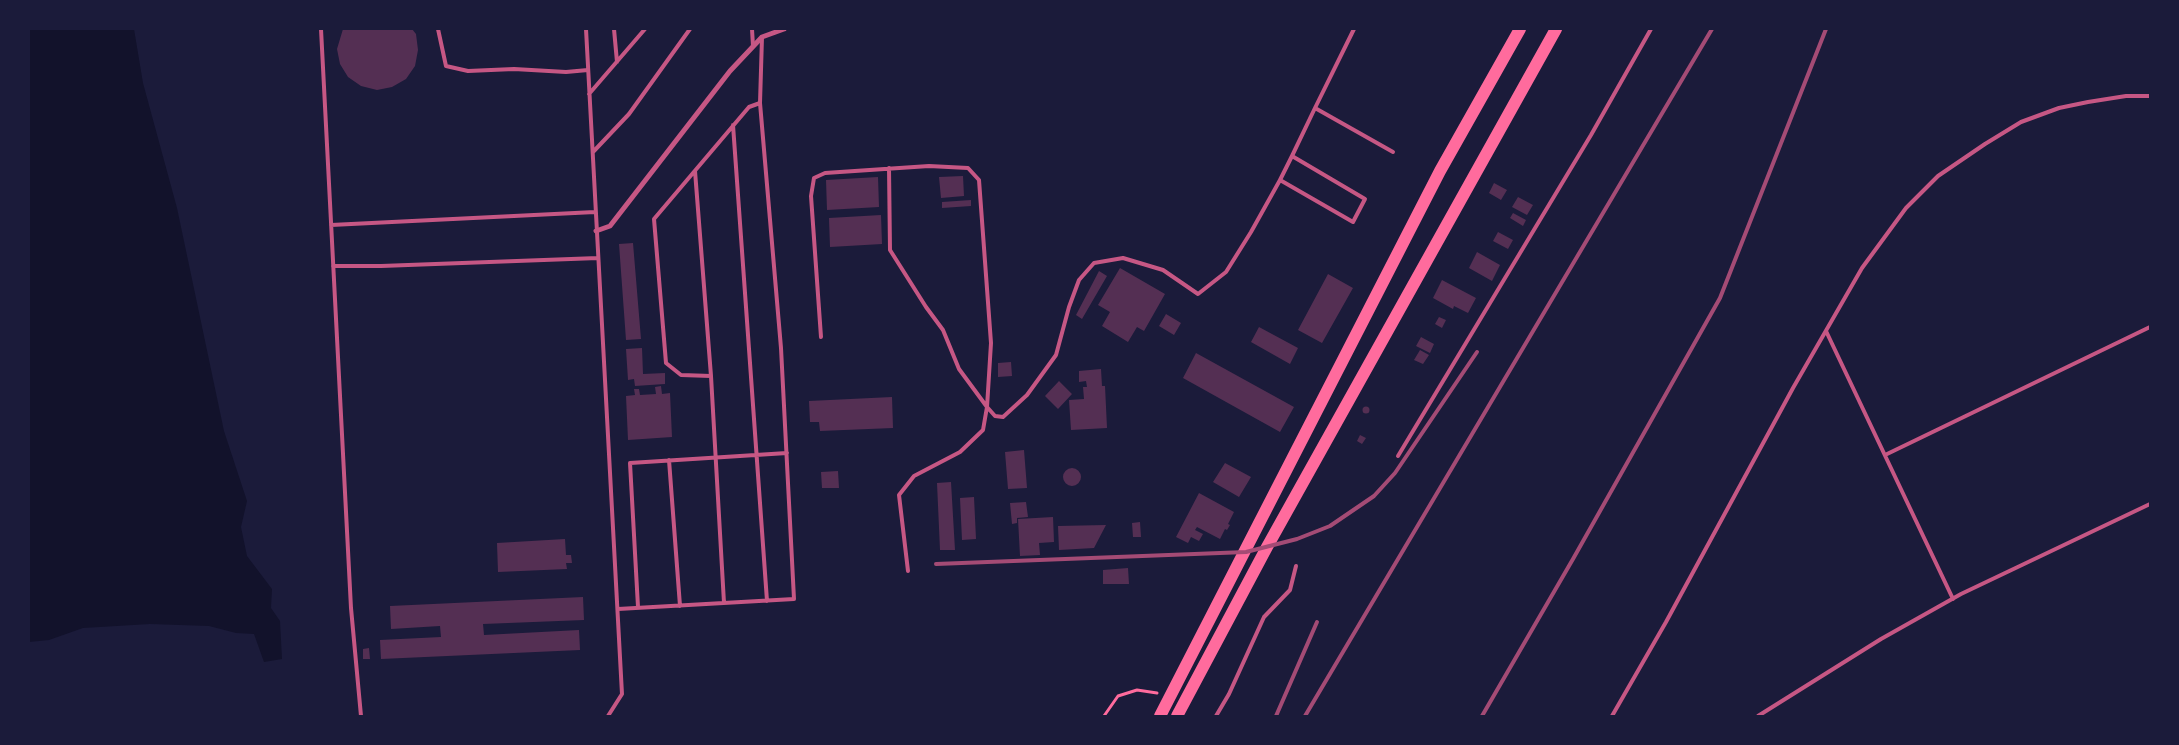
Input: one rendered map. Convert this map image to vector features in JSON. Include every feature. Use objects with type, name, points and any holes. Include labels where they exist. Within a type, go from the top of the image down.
[{"type":"main road","points":[[1160,716],[1440,171],[1520,29]]},
{"type":"main road","points":[[1176,716],[1267,547],[1556,29]]},
{"type":"street","points":[[596,231],[610,226],[730,71],[762,37],[784,29]]},
{"type":"lane","points":[[321,29],[351,608],[361,716]]},
{"type":"lane","points":[[438,29],[446,66],[468,71],[514,68],[566,72],[588,70]]},
{"type":"lane","points":[[586,29],[622,694],[608,716]]},
{"type":"lane","points":[[614,29],[617,62]]},
{"type":"lane","points":[[589,94],[645,29]]},
{"type":"lane","points":[[592,152],[629,114],[690,29]]},
{"type":"lane","points":[[752,29],[753,47]]},
{"type":"lane","points":[[889,168],[890,250],[943,330],[958,369],[995,416],[1003,417],[1026,395],[1056,354],[1069,307],[1079,280],[1094,263],[1123,258],[1163,270],[1198,294],[1226,272],[1280,180],[1354,29]]},
{"type":"lane","points":[[1398,456],[1591,135],[1651,29]]},
{"type":"lane","points":[[618,609],[794,599],[781,348],[760,103],[762,37]]},
{"type":"lane","points":[[1612,716],[1862,268],[1906,208],[1938,176],[2021,122],[2059,108],[2088,102],[2126,96],[2150,96]]},
{"type":"lane","points":[[711,376],[681,375],[666,363],[654,219],[749,107],[760,103]]},
{"type":"lane","points":[[1315,108],[1392,152]]},
{"type":"lane","points":[[733,126],[767,601]]},
{"type":"lane","points":[[1280,180],[1353,222],[1365,199],[1292,156]]},
{"type":"lane","points":[[821,337],[811,196],[814,178],[825,173],[889,168],[929,166],[968,168],[979,180],[990,343],[987,407],[983,430],[960,452],[914,476],[899,495],[908,571]]},
{"type":"lane","points":[[694,171],[711,376],[724,603]]},
{"type":"lane","points":[[331,225],[596,212]]},
{"type":"lane","points":[[333,266],[598,258]]},
{"type":"lane","points":[[1885,455],[2150,327]]},
{"type":"lane","points":[[1826,331],[1953,599]]},
{"type":"lane","points":[[638,607],[630,462],[787,453]]},
{"type":"lane","points":[[669,460],[680,606]]},
{"type":"lane","points":[[1758,716],[1858,653],[1953,599],[2150,504]]},
{"type":"lane","points":[[1216,716],[1229,694],[1264,617],[1290,590],[1296,566]]},
{"type":"path","points":[[1104,716],[1118,696],[1137,690],[1171,696]]},
{"type":"shaded area","points":[[29,29],[134,29],[143,83],[177,208],[224,431],[247,501],[241,527],[247,556],[272,589],[271,608],[280,621],[282,659],[264,662],[254,634],[236,633],[209,626],[150,624],[83,628],[49,640],[29,642]]},
{"type":"building","points":[[343,29],[412,29],[416,34],[418,50],[415,66],[406,79],[392,87],[377,90],[361,86],[348,77],[340,64],[337,49]]},
{"type":"building","points":[[963,176],[964,196],[941,198],[939,177]]},
{"type":"building","points":[[878,177],[879,207],[827,210],[826,180]]},
{"type":"building","points":[[1494,183],[1507,190],[1501,200],[1489,193]]},
{"type":"building","points":[[1518,197],[1533,205],[1527,215],[1512,207]]},
{"type":"building","points":[[971,200],[971,206],[942,208],[942,202]]},
{"type":"building","points":[[1513,213],[1526,220],[1523,226],[1510,218]]},
{"type":"building","points":[[881,215],[882,244],[830,247],[829,218]]},
{"type":"building","points":[[1498,232],[1513,240],[1508,249],[1493,241]]},
{"type":"building","points":[[633,243],[641,339],[626,340],[619,244]]},
{"type":"building","points":[[1477,252],[1500,265],[1492,281],[1469,268]]},
{"type":"building","points":[[1120,268],[1165,294],[1144,331],[1137,327],[1128,342],[1102,326],[1110,312],[1098,305]]},
{"type":"building","points":[[1099,271],[1107,276],[1082,319],[1076,315]]},
{"type":"building","points":[[1328,274],[1353,288],[1322,343],[1298,330]]},
{"type":"building","points":[[1442,280],[1476,298],[1468,313],[1454,306],[1453,309],[1433,298]]},
{"type":"building","points":[[1166,314],[1181,323],[1174,335],[1159,326]]},
{"type":"building","points":[[1439,317],[1446,320],[1442,328],[1435,324]]},
{"type":"building","points":[[1259,327],[1298,348],[1290,364],[1251,342]]},
{"type":"building","points":[[1421,337],[1434,344],[1430,353],[1416,346]]},
{"type":"building","points":[[642,348],[643,374],[665,373],[665,384],[635,386],[634,379],[628,380],[626,349]]},
{"type":"building","points":[[1420,350],[1429,355],[1423,364],[1414,360]]},
{"type":"building","points":[[1196,353],[1294,407],[1280,432],[1183,378]]},
{"type":"building","points":[[1011,362],[1012,376],[998,377],[998,363]]},
{"type":"building","points":[[1101,369],[1102,386],[1105,386],[1107,428],[1071,430],[1069,400],[1084,399],[1083,387],[1087,387],[1086,381],[1079,382],[1079,371]]},
{"type":"building","points":[[1059,381],[1072,394],[1058,409],[1045,396]]},
{"type":"building","points":[[661,386],[662,394],[670,393],[672,437],[628,440],[626,396],[635,395],[634,389],[639,389],[640,395],[656,394],[655,387]]},
{"type":"building","points":[[892,397],[893,428],[820,431],[819,422],[810,422],[809,401]]},
{"type":"building","points":[[1366,406],[1370,410],[1366,414],[1362,410]]},
{"type":"building","points":[[1360,435],[1366,438],[1362,444],[1357,441]]},
{"type":"building","points":[[1024,450],[1027,488],[1008,489],[1005,452]]},
{"type":"building","points":[[1225,463],[1251,477],[1239,497],[1213,482]]},
{"type":"building","points":[[1072,468],[1078,471],[1081,477],[1078,483],[1072,486],[1066,483],[1063,477],[1066,471]]},
{"type":"building","points":[[838,471],[839,488],[822,488],[821,472]]},
{"type":"building","points":[[951,482],[955,550],[940,550],[937,483]]},
{"type":"building","points":[[1199,493],[1234,512],[1228,524],[1230,525],[1227,530],[1225,529],[1220,539],[1197,527],[1195,530],[1203,534],[1199,541],[1191,537],[1188,543],[1176,537]]},
{"type":"building","points":[[974,497],[976,539],[962,540],[960,498]]},
{"type":"building","points":[[1026,502],[1028,517],[1017,518],[1017,523],[1012,524],[1010,503]]},
{"type":"building","points":[[1053,517],[1054,542],[1039,543],[1040,555],[1020,556],[1018,519]]},
{"type":"building","points":[[1140,522],[1141,537],[1133,537],[1132,523]]},
{"type":"building","points":[[1106,525],[1094,548],[1059,550],[1058,526]]},
{"type":"building","points":[[565,539],[566,555],[571,555],[572,563],[566,563],[567,569],[498,572],[497,543]]},
{"type":"building","points":[[1128,568],[1129,584],[1103,584],[1103,570]]},
{"type":"building","points":[[583,597],[584,620],[483,624],[484,635],[579,630],[580,650],[381,659],[380,640],[441,637],[440,626],[391,629],[390,606]]},
{"type":"building","points":[[369,648],[370,659],[363,659],[363,649]]},
{"type":"railway","points":[[1305,716],[1712,29]]},
{"type":"railway","points":[[1482,716],[1720,298],[1826,29]]},
{"type":"railway","points":[[936,564],[1246,552],[1297,539],[1330,526],[1374,496],[1395,473],[1477,352]]},
{"type":"railway","points":[[1276,716],[1317,622]]}]
